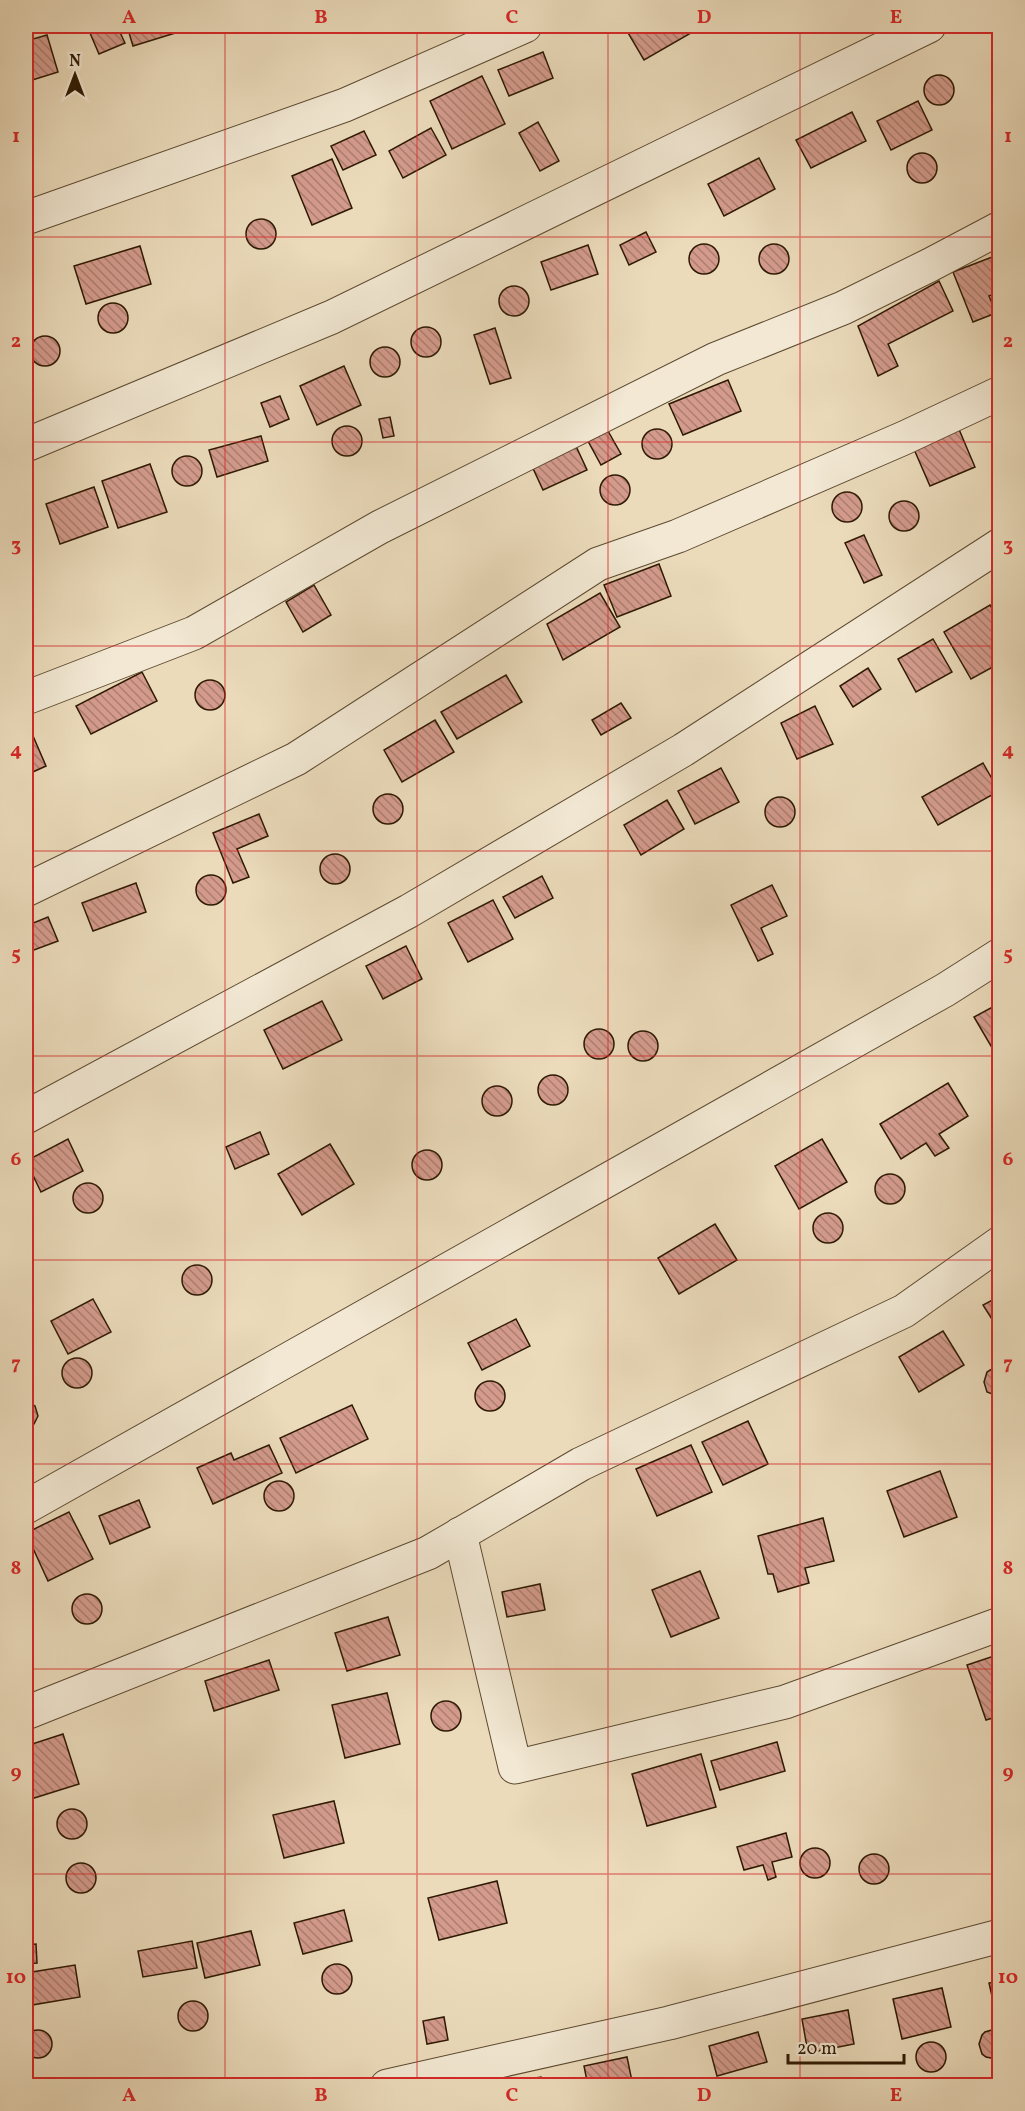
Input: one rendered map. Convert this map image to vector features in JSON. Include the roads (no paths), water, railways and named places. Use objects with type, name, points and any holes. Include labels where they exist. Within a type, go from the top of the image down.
[{"type":"street","points":[[26,218],[345,105],[525,26]]},
{"type":"street","points":[[26,445],[332,317],[929,26]]},
{"type":"street","points":[[26,698],[194,633],[401,516],[716,359],[843,308],[999,228]]},
{"type":"street","points":[[26,890],[296,759],[598,564],[678,536],[893,443],[999,393]]},
{"type":"street","points":[[26,1118],[409,911],[663,762],[999,544]]},
{"type":"street","points":[[26,1507],[945,990],[999,955]]},
{"type":"street","points":[[26,1713],[428,1553],[581,1464],[904,1311],[999,1243]]},
{"type":"street","points":[[460,1534],[515,1767],[785,1702],[999,1624]]},
{"type":"street","points":[[387,2085],[669,2023],[999,1936]]}]
